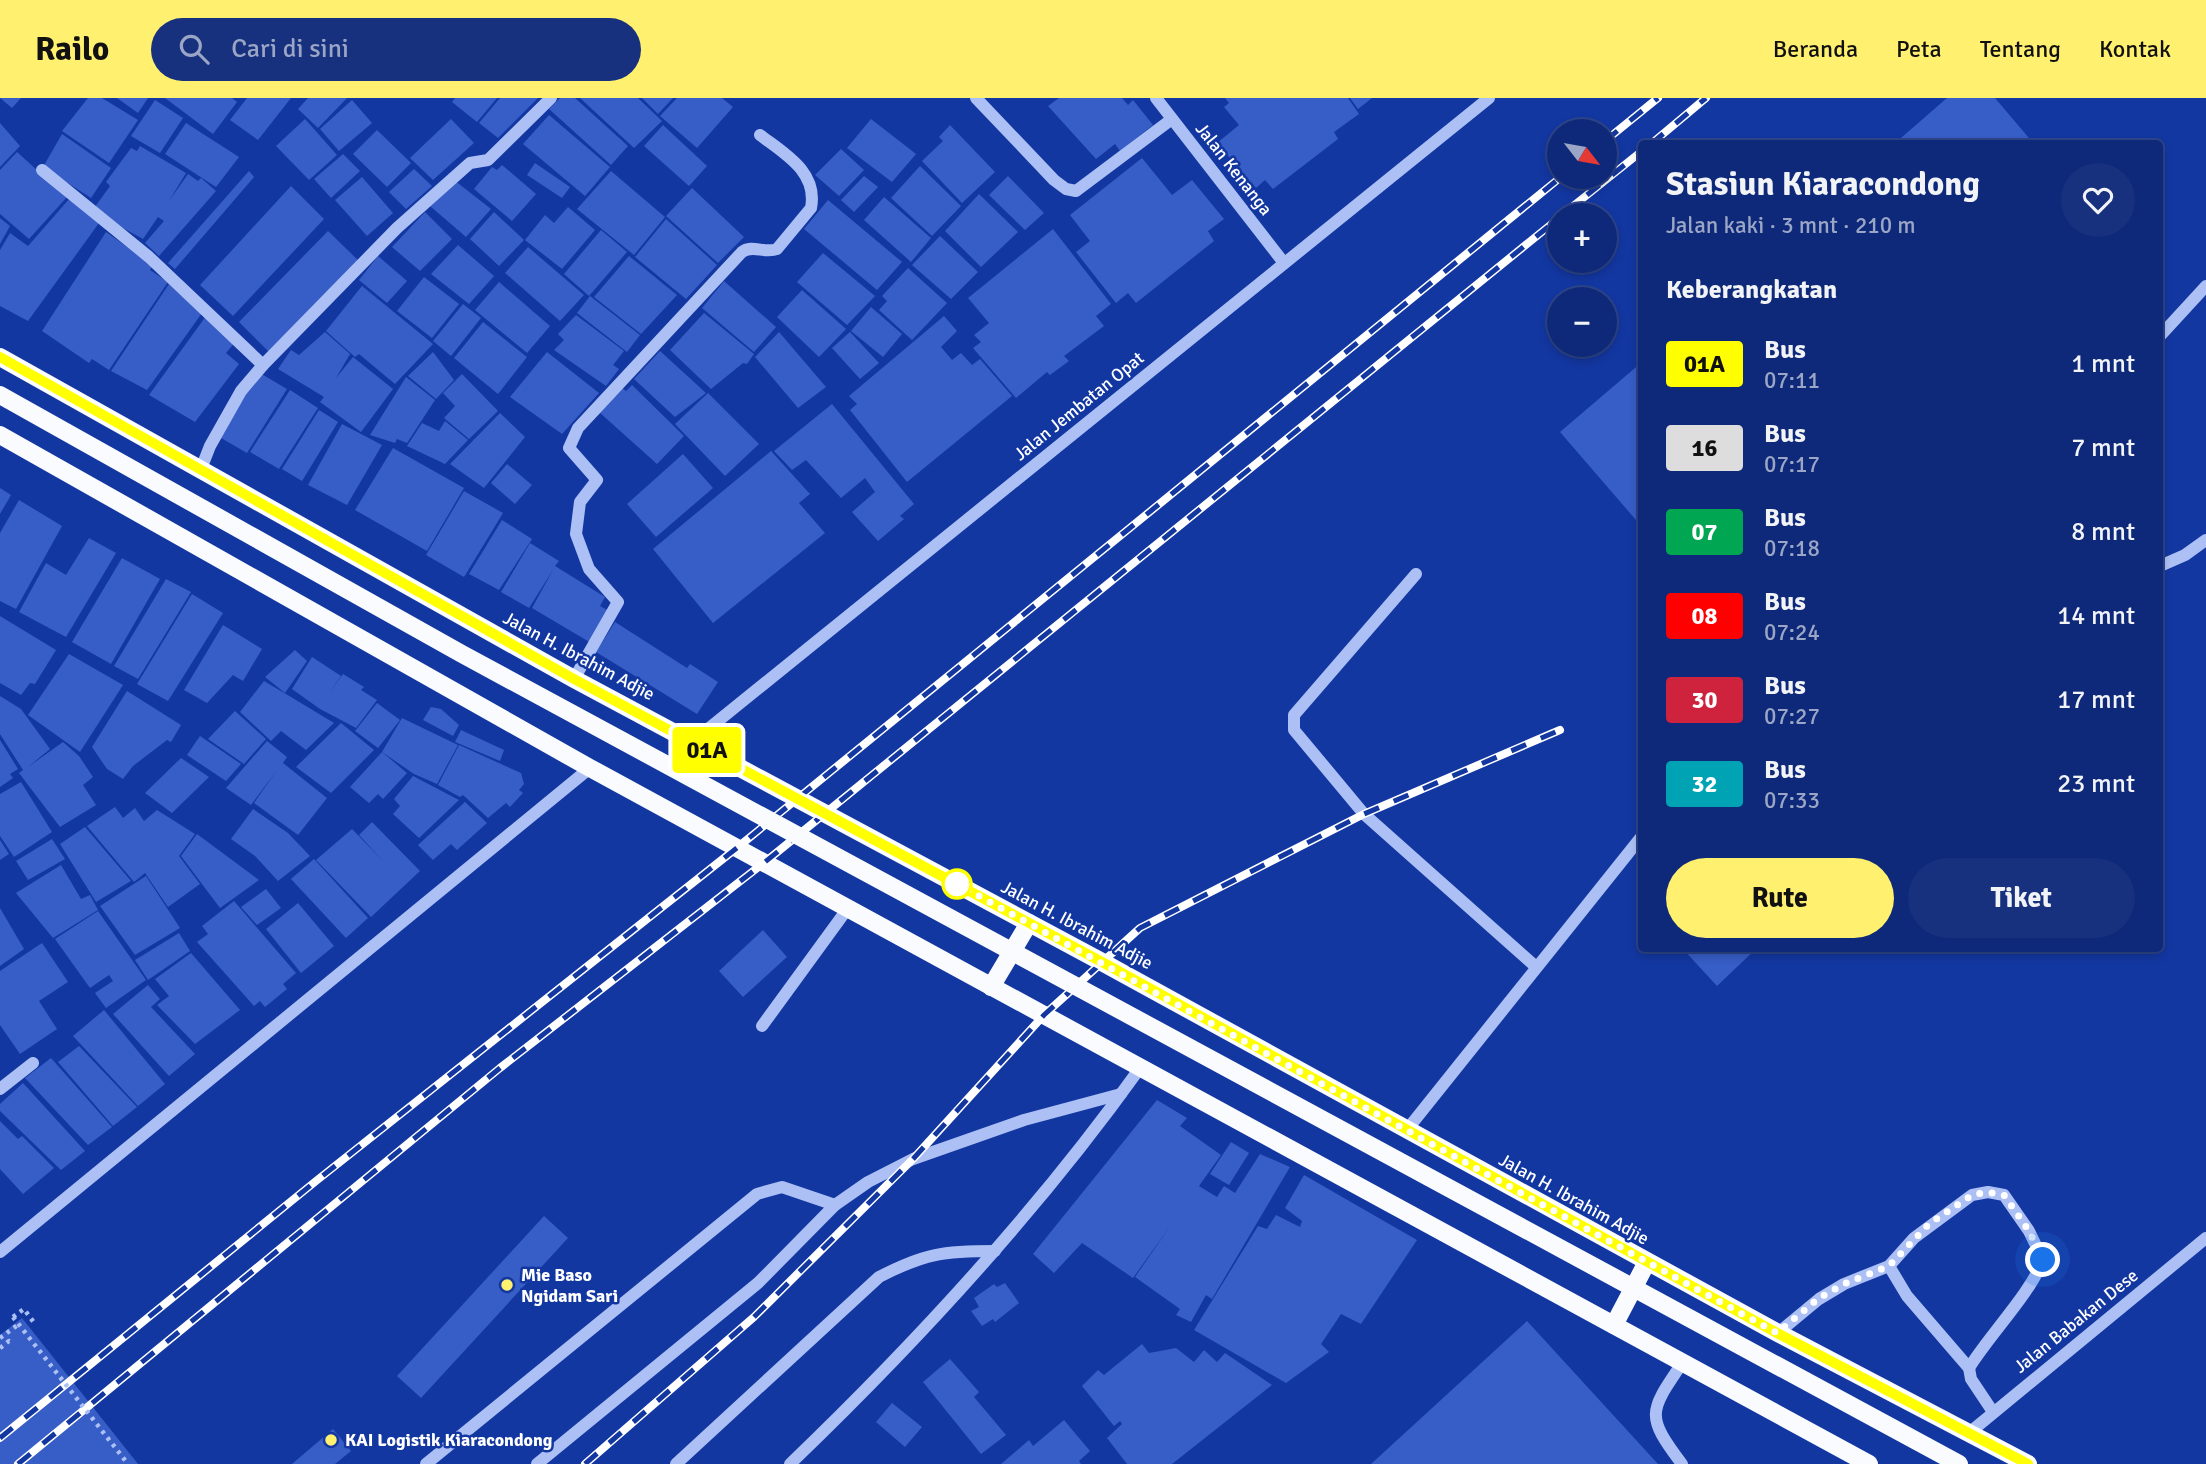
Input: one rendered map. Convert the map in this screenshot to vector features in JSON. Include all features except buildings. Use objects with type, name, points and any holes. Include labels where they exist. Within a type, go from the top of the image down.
[{"type":"main road","name":"Jalan H. Ibrahim Adjie","points":[[0,357],[574,679],[1029,923],[1777,1333],[2028,1464]]},
{"type":"main road","points":[[0,395],[462,654],[1959,1464]]},
{"type":"main road","points":[[0,435],[590,768],[1869,1464]]},
{"type":"main road","points":[[991,987],[1029,923]]},
{"type":"main road","points":[[1614,1325],[1647,1262]]},
{"type":"street","points":[[201,469],[230,410],[263,365],[397,228],[470,163],[488,160],[551,98]]},
{"type":"street","points":[[976,98],[1066,190],[1076,191],[1172,119]]},
{"type":"street","name":"Jalan Kenanga","points":[[1156,98],[1284,263]]},
{"type":"street","name":"Jalan Jembatan Opat","points":[[692,742],[1489,98]]},
{"type":"street","points":[[574,679],[618,602],[589,569],[576,534],[576,512],[580,502],[597,480],[569,448],[569,443],[578,428],[742,251],[746,248],[769,252],[777,249],[811,208],[811,185],[802,168],[760,135]]},
{"type":"street","points":[[42,170],[149,257],[263,365]]},
{"type":"street","points":[[2163,332],[2206,286]]},
{"type":"street","points":[[2163,565],[2185,555],[2206,540]]},
{"type":"street","points":[[1416,574],[1294,715],[1294,730],[1364,814],[1535,966]]},
{"type":"street","points":[[0,1252],[590,768]]},
{"type":"street","points":[[1406,1130],[1638,841]]},
{"type":"street","points":[[762,1026],[848,908]]},
{"type":"street","points":[[0,1089],[33,1063]]},
{"type":"street","points":[[790,1464],[956,1298],[1140,1068]]},
{"type":"street","points":[[537,1464],[758,1283],[835,1205],[868,1182],[913,1159],[1024,1120],[1121,1094]]},
{"type":"street","points":[[426,1464],[757,1194],[782,1187],[835,1205]]},
{"type":"street","points":[[1777,1333],[1819,1298],[1844,1284],[1889,1266],[1929,1224],[1972,1195],[1987,1192],[2004,1195],[2029,1231],[2043,1260],[2037,1275],[1989,1336],[1969,1368]]},
{"type":"street","name":"Jalan Babakan Dese","points":[[1969,1433],[2206,1238]]},
{"type":"street","points":[[676,1464],[880,1277],[915,1259],[945,1251],[995,1251]]},
{"type":"street","points":[[1889,1266],[1907,1296],[1969,1368],[1971,1379],[1993,1412]]},
{"type":"street","points":[[1682,1464],[1658,1433],[1653,1417],[1661,1394],[1683,1362]]},
{"type":"path","points":[[35,1324],[24,1309],[13,1317],[128,1464]]},
{"type":"path","points":[[0,1338],[19,1324]]},
{"type":"path","points":[[0,1348],[9,1340],[11,1342]]},
{"type":"railway","points":[[1617,131],[1658,98]]},
{"type":"railway","points":[[1656,140],[1706,98]]},
{"type":"railway","points":[[1577,203],[1638,154]]},
{"type":"railway","points":[[0,1438],[316,1181],[738,847],[1547,188]]},
{"type":"railway","points":[[18,1464],[500,1068],[765,862],[1547,228]]},
{"type":"railway","points":[[585,1464],[754,1317],[913,1159],[1044,1015],[1140,928],[1364,814],[1560,730]]},
{"type":"bus line","name":"01A","points":[[0,357],[574,679],[1102,962],[1777,1333],[2028,1464]]},
{"type":"place","name":"Mie Baso Ngidam Sari","points":[[507,1285]]},
{"type":"place","name":"KAI Logistik Kiaracondong","points":[[331,1440]]},
{"type":"route","points":[[957,884],[1777,1333],[1819,1298],[1844,1284],[1889,1266],[1929,1224],[1972,1195],[1987,1192],[2004,1195],[2029,1231],[2043,1260]]}]
